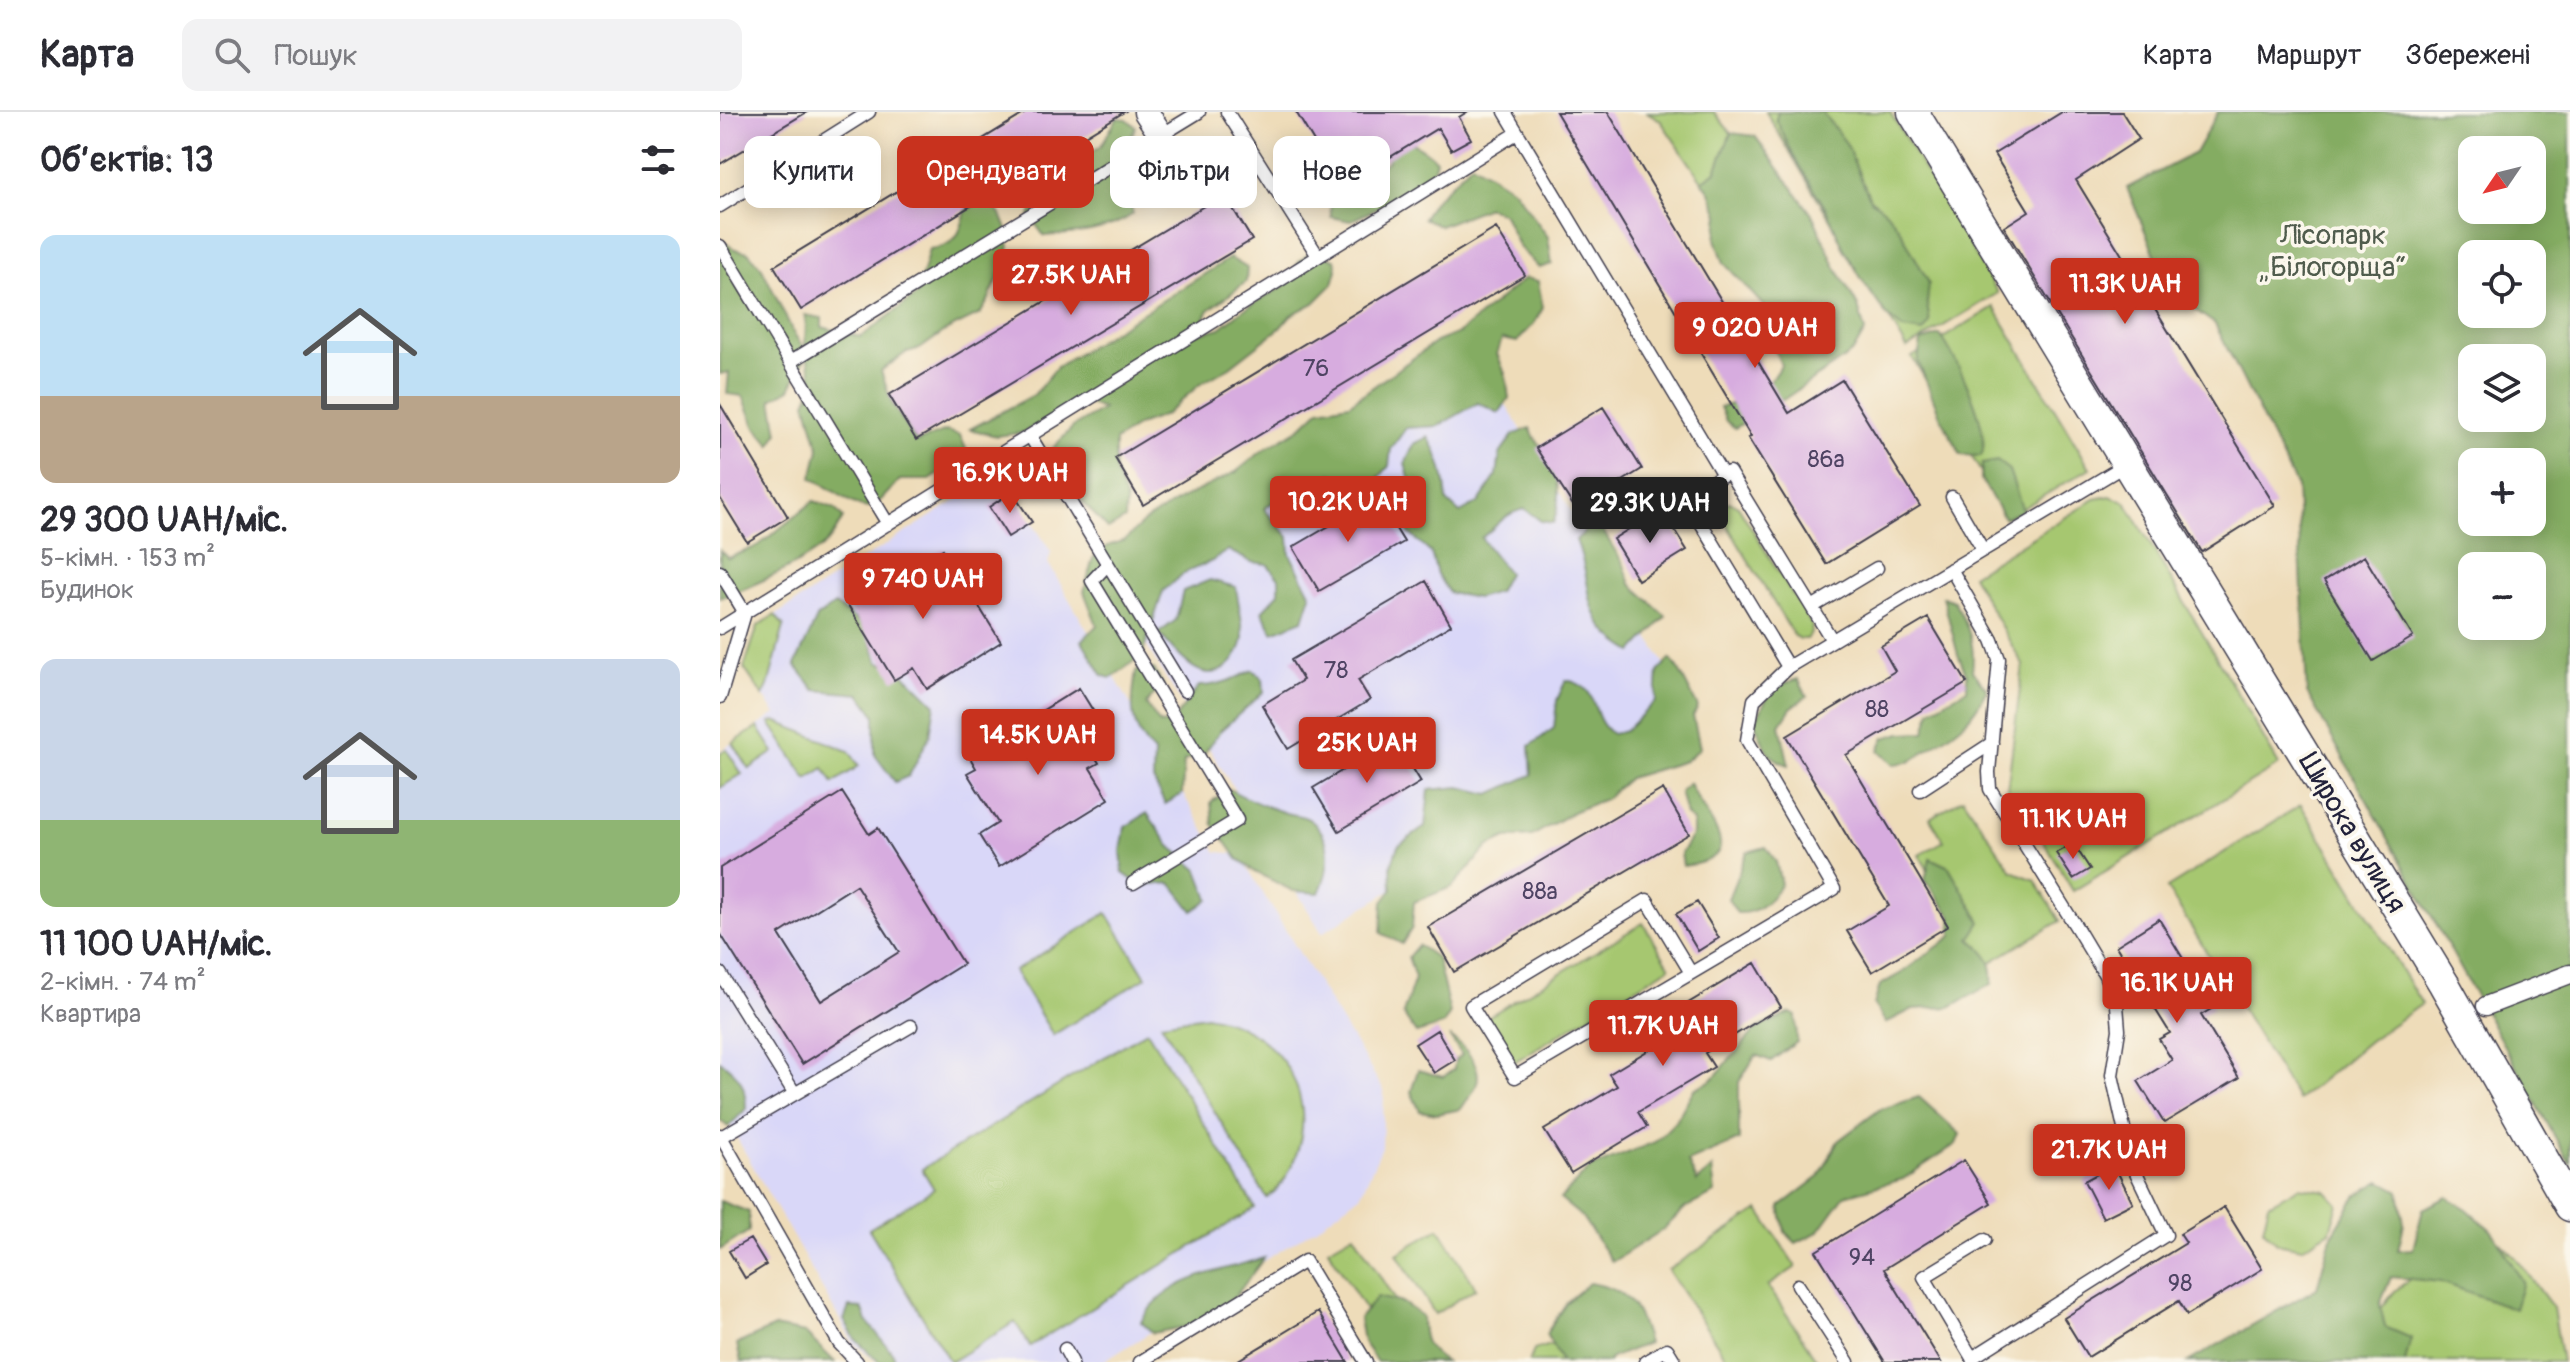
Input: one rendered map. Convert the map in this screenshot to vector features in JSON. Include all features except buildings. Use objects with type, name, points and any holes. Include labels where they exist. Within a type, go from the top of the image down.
[{"type":"street","points":[[1146,112],[1161,135]]},
{"type":"street","name":"Широка вулиця","points":[[1913,112],[2444,984],[2570,1206]]},
{"type":"street","points":[[2486,1006],[2570,974]]},
{"type":"lane","points":[[720,206],[869,112]]},
{"type":"lane","points":[[790,362],[1199,112]]},
{"type":"lane","points":[[1227,112],[1318,256]]},
{"type":"lane","points":[[1505,112],[1723,475]]},
{"type":"lane","points":[[720,628],[1517,133]]},
{"type":"lane","points":[[720,246],[888,524]]},
{"type":"lane","points":[[1030,436],[1185,691]]},
{"type":"lane","points":[[1691,973],[1647,900],[1471,1006],[1515,1077],[1834,889],[1747,740],[1754,700],[1788,667],[2127,464]]},
{"type":"lane","points":[[1788,667],[1686,498],[1723,475],[1729,472],[1832,640]]},
{"type":"lane","points":[[1952,497],[1983,550]]},
{"type":"lane","points":[[1107,565],[1092,581],[1237,820],[1133,883]]},
{"type":"lane","points":[[1812,607],[1877,568]]},
{"type":"lane","points":[[1951,569],[1992,640],[1999,659],[1990,789],[2105,975],[2117,1005],[2117,1049],[2112,1075],[2132,1164],[2166,1235],[1972,1360],[1924,1277],[1985,1240]]},
{"type":"lane","points":[[720,572],[745,613],[720,697]]},
{"type":"lane","points":[[1920,790],[1992,743]]},
{"type":"lane","points":[[720,973],[795,1094]]},
{"type":"lane","points":[[857,1362],[839,1343],[720,1136],[911,1026]]},
{"type":"lane","points":[[1140,1362],[1305,1261],[1366,1362]]},
{"type":"lane","points":[[1798,1285],[1848,1362]]},
{"type":"lane","points":[[1065,1349],[1072,1362]]},
{"type":"lane","points":[[1645,1362],[1667,1349],[1675,1362]]},
{"type":"shaded area","points":[[1478,359],[1690,705],[1322,933],[1109,584]]},
{"type":"shaded area","points":[[1001,472],[1051,552],[1048,563],[1217,852],[1239,854],[1384,1091],[1382,1147],[1361,1194],[1321,1225],[1103,1362],[877,1362],[853,1343],[720,1108],[720,751],[776,714],[744,668],[758,626]]},
{"type":"green space","points":[[1647,112],[1714,112],[1731,133],[1716,171],[1702,181],[1660,120]]},
{"type":"green space","points":[[1766,112],[1890,112],[1998,293],[1907,348]]},
{"type":"green space","points":[[1778,112],[1822,112],[1846,143],[1870,199],[1886,211],[1899,228],[1929,283],[1927,304],[1930,323],[1923,332],[1903,329],[1887,316],[1864,283],[1826,209],[1794,157],[1776,119]]},
{"type":"green space","name":"Лісопарк „Білогорща“","points":[[2218,112],[2570,112],[2570,1164],[2307,693],[2297,487],[2215,324],[2171,293],[2127,188],[2195,153]]},
{"type":"green space","points":[[1117,118],[1127,119],[1136,127],[1132,136],[1110,136],[1110,208],[1132,208],[1133,214],[1102,228],[1044,236],[1030,216],[1033,208],[1094,208],[1094,150],[1101,146]]},
{"type":"green space","points":[[1731,133],[1755,136],[1813,216],[1834,264],[1858,306],[1865,331],[1853,352],[1735,428],[1726,421],[1720,407],[1759,397],[1781,365],[1771,340],[1773,316],[1724,263],[1716,239],[1719,215],[1702,181],[1716,171]]},
{"type":"green space","points":[[1390,137],[1419,147],[1436,160],[1434,168],[1419,186],[1390,202]]},
{"type":"green space","points":[[1472,163],[1514,190],[1548,237],[1552,264],[1539,268],[1518,246],[1504,214],[1488,207],[1440,226],[1423,218],[1434,201]]},
{"type":"green space","points":[[995,208],[1008,232],[1006,261],[988,301],[980,314],[945,331],[921,348],[907,352],[881,371],[892,404],[917,442],[946,431],[960,435],[966,449],[958,461],[930,480],[900,480],[880,501],[867,508],[853,503],[812,478],[819,449],[806,402],[812,378],[805,343],[805,315],[822,318],[822,327],[861,337],[917,295],[929,249],[938,248],[955,238],[966,210]]},
{"type":"green space","points":[[1331,208],[1378,208],[1350,221],[1331,217]]},
{"type":"green space","points":[[720,240],[748,252],[762,268],[807,354],[790,389],[772,399],[778,433],[771,445],[755,426],[743,396],[727,394],[729,372],[720,374]]},
{"type":"green space","points":[[1310,252],[1335,259],[1337,270],[1333,284],[1314,303],[1291,315],[1280,328],[1230,367],[1199,385],[1165,415],[1139,425],[1115,441],[1115,471],[1126,501],[1125,519],[1108,529],[1072,491],[1050,474],[1051,450],[1073,427],[1103,409],[1082,401],[1022,433],[996,436],[970,429],[1034,395],[1057,367],[1230,258],[1247,268],[1246,282],[1209,310],[1196,334],[1220,328],[1243,310],[1284,286],[1299,262]]},
{"type":"green space","points":[[1525,278],[1538,281],[1543,308],[1517,342],[1502,339],[1497,354],[1506,376],[1509,398],[1499,413],[1478,403],[1438,426],[1406,428],[1391,449],[1389,466],[1371,487],[1331,474],[1313,488],[1285,493],[1264,509],[1289,537],[1290,554],[1311,595],[1303,620],[1273,632],[1262,611],[1279,593],[1279,578],[1267,564],[1251,562],[1228,550],[1184,573],[1163,591],[1142,656],[1111,678],[1103,676],[1082,641],[1097,625],[1084,592],[1093,558],[1108,546],[1125,540],[1145,521],[1181,499],[1236,472],[1262,451],[1300,428],[1320,409],[1349,404],[1436,342],[1459,333]]},
{"type":"green space","points":[[1994,307],[2090,468],[2008,517],[1912,357]]},
{"type":"green space","points":[[1940,335],[1955,359],[1978,413],[1982,430],[1981,456],[1961,455],[1941,418],[1918,361],[1921,341]]},
{"type":"green space","points":[[1530,428],[1536,440],[1557,463],[1558,500],[1553,523],[1541,521],[1525,509],[1506,517],[1481,538],[1508,573],[1498,592],[1477,598],[1449,593],[1437,574],[1431,553],[1408,532],[1402,512],[1415,498],[1405,464],[1414,444],[1428,437],[1442,468],[1447,501],[1460,513],[1478,503],[1497,475],[1500,454],[1513,435]]},
{"type":"green space","points":[[1997,461],[2009,470],[2023,511],[2004,518],[1981,479],[1982,464]]},
{"type":"green space","points":[[2110,496],[2125,502],[2130,509],[2279,765],[2073,891],[2007,790],[2023,665],[1972,575],[2095,499]]},
{"type":"green space","points":[[814,501],[834,508],[843,518],[830,539],[795,565],[720,598],[720,550],[728,558],[758,546]]},
{"type":"green space","points":[[1729,502],[1738,506],[1812,626],[1807,639],[1794,636],[1721,515],[1723,505]]},
{"type":"green space","points":[[1588,528],[1603,531],[1624,565],[1631,584],[1666,616],[1633,652],[1604,628],[1591,603],[1576,540]]},
{"type":"green space","points":[[1210,580],[1236,587],[1243,637],[1231,663],[1209,673],[1191,666],[1159,633],[1176,620],[1183,591]]},
{"type":"green space","points":[[1943,597],[1954,601],[1963,618],[1971,643],[1972,671],[1987,689],[1976,709],[1958,729],[1914,759],[1893,764],[1879,750],[1884,738],[1901,733],[1925,732],[1931,710],[1967,689],[1967,675],[1958,655]]},
{"type":"green space","points":[[835,605],[865,626],[878,662],[899,669],[935,704],[930,735],[909,776],[895,782],[875,755],[875,715],[860,694],[815,690],[795,665],[818,616]]},
{"type":"green space","points":[[775,615],[784,626],[763,696],[744,668],[758,626]]},
{"type":"green space","points":[[1670,659],[1698,707],[1693,716],[1700,748],[1685,761],[1629,778],[1605,799],[1575,811],[1532,836],[1506,838],[1489,846],[1452,887],[1414,902],[1412,928],[1402,944],[1381,933],[1383,902],[1392,890],[1391,866],[1398,846],[1425,827],[1429,790],[1460,787],[1490,794],[1532,775],[1530,746],[1554,728],[1557,700],[1566,680],[1585,689],[1599,719],[1612,734],[1625,731],[1656,701],[1658,672]]},
{"type":"green space","points":[[1154,669],[1163,685],[1146,704],[1160,724],[1172,722],[1199,686],[1227,681],[1253,670],[1263,679],[1264,692],[1220,731],[1204,754],[1184,761],[1182,794],[1165,804],[1153,780],[1154,753],[1140,734],[1133,715],[1136,671]]},
{"type":"green space","points":[[1798,679],[1807,696],[1791,708],[1780,725],[1789,765],[1770,754],[1755,723],[1770,694],[1781,685]]},
{"type":"green space","points":[[775,721],[849,751],[859,766],[833,783],[824,768],[807,779],[770,723]]},
{"type":"green space","points":[[758,727],[774,752],[749,769],[733,743]]},
{"type":"green space","points":[[726,749],[742,774],[720,788],[720,753]]},
{"type":"green space","points":[[1689,783],[1718,835],[1720,846],[1716,855],[1704,862],[1683,866],[1681,853],[1693,834],[1693,822],[1686,815],[1680,791]]},
{"type":"green space","points":[[1229,789],[1271,808],[1305,817],[1318,827],[1324,836],[1328,854],[1326,874],[1319,893],[1293,891],[1255,872],[1238,859],[1213,824],[1211,802]]},
{"type":"green space","points":[[1963,798],[2012,871],[2035,880],[2060,921],[1986,965],[1919,855],[1944,841],[1930,818]]},
{"type":"green space","points":[[2301,805],[2422,1004],[2369,1041],[2298,1100],[2167,888]]},
{"type":"green space","points":[[1147,813],[1170,846],[1198,870],[1209,899],[1193,911],[1171,883],[1141,886],[1123,873],[1121,851],[1125,827]]},
{"type":"green space","points":[[1766,847],[1776,862],[1781,884],[1763,905],[1737,913],[1728,899],[1747,852]]},
{"type":"green space","points":[[1930,858],[1949,867],[1981,922],[1970,939],[1988,958],[1992,984],[1950,1007],[1913,1009],[1886,1023],[1874,1005],[1880,985],[1952,936],[1951,915],[1925,880]]},
{"type":"green space","points":[[1107,913],[1146,977],[1053,1035],[1014,971]]},
{"type":"green space","points":[[1643,923],[1670,967],[1514,1062],[1486,1018]]},
{"type":"green space","points":[[1418,945],[1437,958],[1450,1013],[1443,1025],[1416,1033],[1403,1014],[1415,978],[1408,957]]},
{"type":"green space","points":[[1791,1013],[1796,1016],[1797,1042],[1771,1061],[1756,1055],[1739,1082],[1739,1140],[1688,1162],[1697,1182],[1712,1168],[1715,1193],[1685,1208],[1664,1229],[1612,1262],[1582,1217],[1560,1199],[1590,1168],[1655,1142],[1676,1121],[1694,1089],[1712,1080],[1756,1029]]},
{"type":"green space","points":[[1206,1016],[1251,1032],[1284,1063],[1295,1083],[1301,1104],[1302,1128],[1297,1152],[1286,1178],[1267,1198],[1161,1023]]},
{"type":"green space","points":[[1147,1031],[1255,1208],[1030,1346],[1015,1322],[950,1362],[869,1229],[934,1189],[922,1169]]},
{"type":"green space","points":[[1449,1036],[1461,1045],[1475,1064],[1476,1086],[1461,1109],[1437,1114],[1420,1111],[1411,1092],[1418,1070],[1443,1077],[1454,1069],[1455,1060],[1462,1055]]},
{"type":"green space","points":[[720,1061],[740,1081],[746,1101],[746,1109],[728,1127],[720,1120]]},
{"type":"green space","points":[[1919,1097],[1960,1134],[1956,1144],[1903,1179],[1845,1195],[1818,1232],[1796,1243],[1785,1232],[1780,1207],[1819,1177],[1838,1141],[1879,1110]]},
{"type":"green space","points":[[2381,1181],[2399,1191],[2404,1224],[2398,1250],[2413,1249],[2423,1209],[2447,1197],[2467,1209],[2492,1231],[2523,1282],[2515,1309],[2441,1282],[2391,1277],[2380,1304],[2385,1327],[2411,1338],[2405,1362],[2188,1362],[2317,1288],[2331,1237],[2357,1195]]},
{"type":"green space","points":[[2299,1187],[2326,1191],[2338,1204],[2330,1231],[2302,1248],[2277,1243],[2263,1229],[2269,1204]]},
{"type":"green space","points":[[720,1201],[749,1212],[749,1231],[720,1250]]},
{"type":"green space","points":[[1759,1210],[1796,1267],[1768,1286],[1818,1362],[1729,1362],[1668,1270]]},
{"type":"green space","points":[[2479,1222],[2516,1258],[2553,1308],[2562,1362],[2383,1362],[2372,1320],[2395,1291]]},
{"type":"green space","points":[[1439,1228],[1476,1288],[1435,1314],[1397,1254]]},
{"type":"green space","points":[[1354,1234],[1433,1362],[1398,1362],[1328,1249]]},
{"type":"green space","points":[[1264,1258],[1235,1297],[1189,1326],[1153,1333],[1141,1322],[1151,1307],[1179,1285]]},
{"type":"green space","points":[[1589,1283],[1614,1290],[1630,1302],[1648,1343],[1608,1362],[1562,1362],[1546,1334],[1567,1302]]},
{"type":"green space","points":[[1377,1297],[1403,1303],[1422,1316],[1426,1343],[1433,1353],[1446,1362],[1377,1362],[1363,1342],[1359,1318]]},
{"type":"green space","points":[[849,1307],[862,1308],[867,1321],[894,1355],[893,1362],[879,1362],[855,1339],[844,1320]]},
{"type":"green space","points":[[774,1327],[805,1333],[835,1362],[741,1362],[737,1344]]},
{"type":"green space","points":[[1549,1345],[1557,1347],[1566,1362],[1529,1362],[1534,1350]]}]
